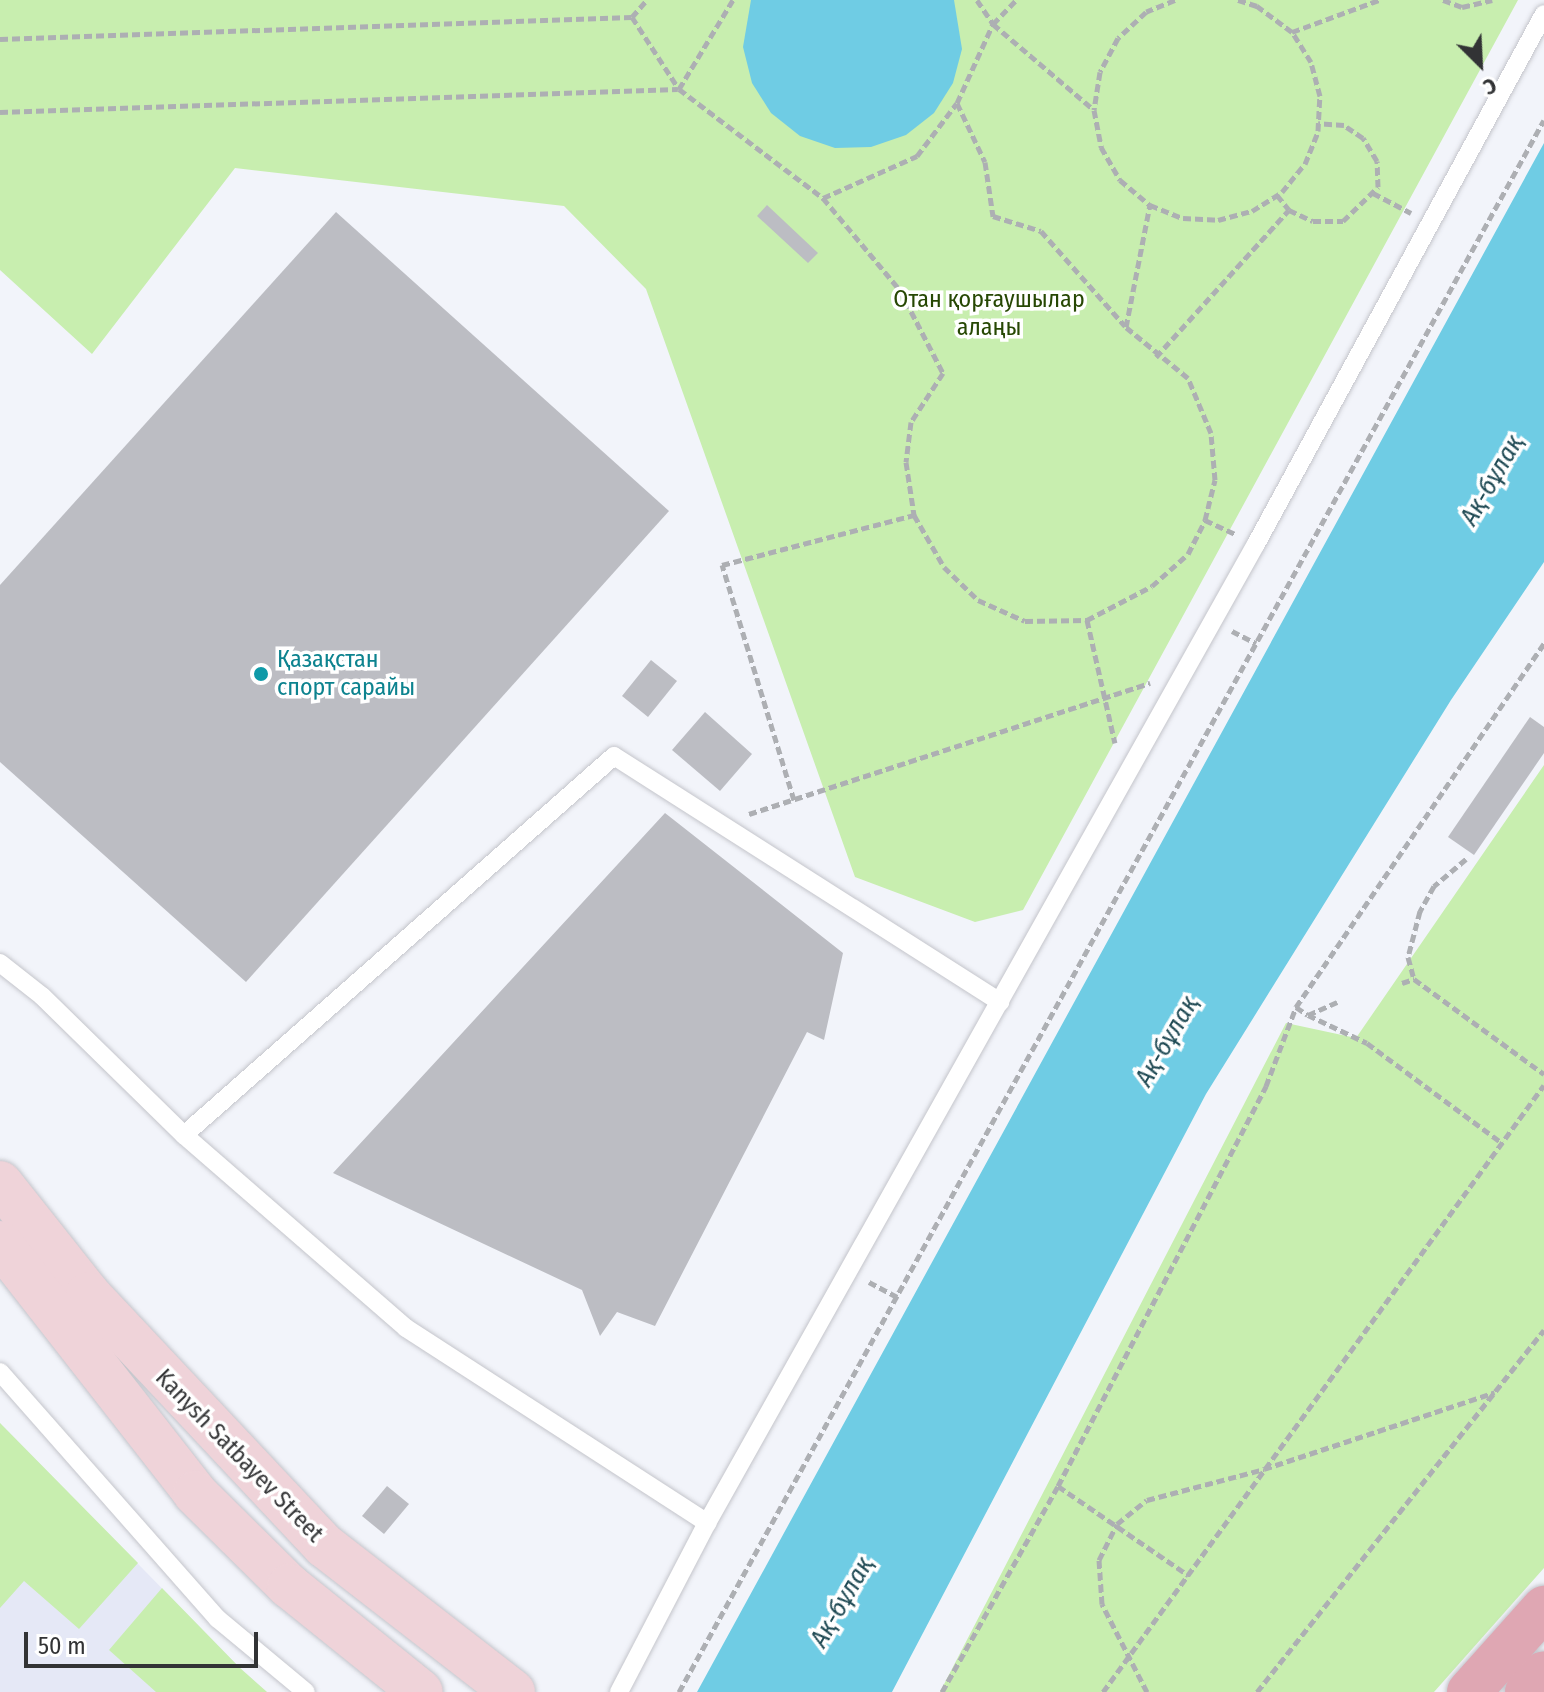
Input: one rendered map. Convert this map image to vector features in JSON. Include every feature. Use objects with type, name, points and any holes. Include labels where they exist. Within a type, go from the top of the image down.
[{"type":"main road","name":"Kanysh Satbayev Street","points":[[0,1183],[88,1294],[234,1455],[325,1546],[513,1692]]},
{"type":"main road","name":"Kanysh Satbayev Street","points":[[0,1243],[195,1493],[289,1586],[421,1692]]},
{"type":"main road","points":[[1469,1692],[1544,1608]]},
{"type":"main road","points":[[1527,1692],[1544,1673]]},
{"type":"lane","points":[[619,1692],[707,1523],[1256,544],[1544,14]]},
{"type":"lane","points":[[184,1135],[614,756],[1000,1002]]},
{"type":"lane","points":[[0,963],[42,996],[184,1135],[406,1328],[707,1523]]},
{"type":"lane","points":[[0,1372],[218,1619],[306,1692]]},
{"type":"path","points":[[0,39],[632,17],[647,0]]},
{"type":"path","points":[[679,89],[733,0]]},
{"type":"path","points":[[977,0],[993,24],[1094,110]]},
{"type":"path","points":[[823,198],[917,156],[957,103],[993,24],[1016,0]]},
{"type":"path","points":[[1175,0],[1146,12],[1118,38],[1100,72],[1094,110],[1101,147],[1120,180],[1150,205],[1183,218],[1218,220],[1252,211],[1277,195],[1305,164],[1318,123],[1320,96],[1311,62],[1292,32],[1252,0]]},
{"type":"path","points":[[1238,0],[1257,6]]},
{"type":"path","points":[[1292,32],[1379,0]]},
{"type":"path","points":[[1443,0],[1462,7],[1492,0]]},
{"type":"path","points":[[632,17],[679,89],[823,198],[900,290],[943,373],[911,422],[906,462],[914,515],[944,567],[978,600],[1025,621],[1087,620],[1152,586],[1188,554],[1205,520],[1215,480],[1211,433],[1188,378],[1156,357],[1041,231],[993,216],[985,162],[957,103]]},
{"type":"path","points":[[0,112],[679,89]]},
{"type":"path","points":[[679,1692],[1544,120]]},
{"type":"path","points":[[1277,195],[1289,210],[1313,221],[1343,221],[1378,187],[1377,161],[1363,138],[1344,125],[1318,123]]},
{"type":"path","points":[[1373,193],[1430,224]]},
{"type":"path","points":[[1126,327],[1150,205]]},
{"type":"path","points":[[1156,357],[1289,210]]},
{"type":"path","points":[[794,800],[722,565],[914,515]]},
{"type":"path","points":[[1205,520],[1256,544]]},
{"type":"path","points":[[1087,620],[1124,781]]},
{"type":"path","points":[[1230,630],[1256,643]]},
{"type":"path","points":[[942,1692],[1058,1486],[1266,1086],[1296,1007],[1544,644]]},
{"type":"path","points":[[719,824],[1185,672]]},
{"type":"path","points":[[1466,859],[1434,886],[1420,911],[1408,957],[1414,979],[1544,1074]]},
{"type":"path","points":[[1402,983],[1414,979]]},
{"type":"path","points":[[1308,1015],[1337,1002]]},
{"type":"path","points":[[1296,1007],[1367,1043],[1502,1143]]},
{"type":"path","points":[[1103,1692],[1544,1085]]},
{"type":"path","points":[[868,1282],[897,1297]]},
{"type":"path","points":[[1257,1692],[1544,1330]]},
{"type":"path","points":[[1147,1692],[1102,1604],[1099,1560],[1117,1524],[1147,1500],[1264,1469],[1495,1392]]},
{"type":"path","points":[[1058,1486],[1188,1575]]},
{"type":"shaded area","points":[[0,1423],[240,1668],[267,1692],[0,1692]]},
{"type":"green space","name":"Отан қорғаушылар алаңы","points":[[0,0],[1518,0],[1023,910],[975,922],[855,877],[646,289],[564,206],[235,168],[92,354],[0,270]]},
{"type":"green space","points":[[1544,765],[1544,1568],[1434,1692],[940,1692],[1286,1023],[1356,1038]]},
{"type":"green space","points":[[0,1423],[138,1563],[79,1629],[24,1581],[0,1608]]},
{"type":"green space","points":[[162,1588],[267,1692],[156,1692],[109,1650]]},
{"type":"water","points":[[751,0],[954,0],[962,49],[953,83],[934,113],[906,135],[871,147],[835,148],[800,136],[771,113],[752,83],[743,47]]},
{"type":"water","name":"Ақ-бұлақ","points":[[1544,143],[1544,562],[1451,700],[1206,1094],[892,1692],[697,1692]]},
{"type":"building","points":[[767,205],[818,253],[808,263],[757,216]]},
{"type":"building","name":"Қазақстан спорт сарайы","points":[[336,212],[669,511],[246,982],[0,762],[0,585]]},
{"type":"building","points":[[651,660],[677,681],[648,717],[622,696]]},
{"type":"building","points":[[705,712],[752,754],[720,791],[672,750]]},
{"type":"building","points":[[1530,717],[1544,727],[1544,753],[1474,855],[1448,837]]},
{"type":"building","points":[[665,813],[843,953],[824,1040],[807,1032],[655,1326],[617,1312],[600,1336],[582,1290],[333,1173]]},
{"type":"building","points":[[387,1486],[409,1504],[384,1534],[362,1516]]},
{"type":"place","name":"Қазақстан спорт сарайы","points":[[261,674]]}]
